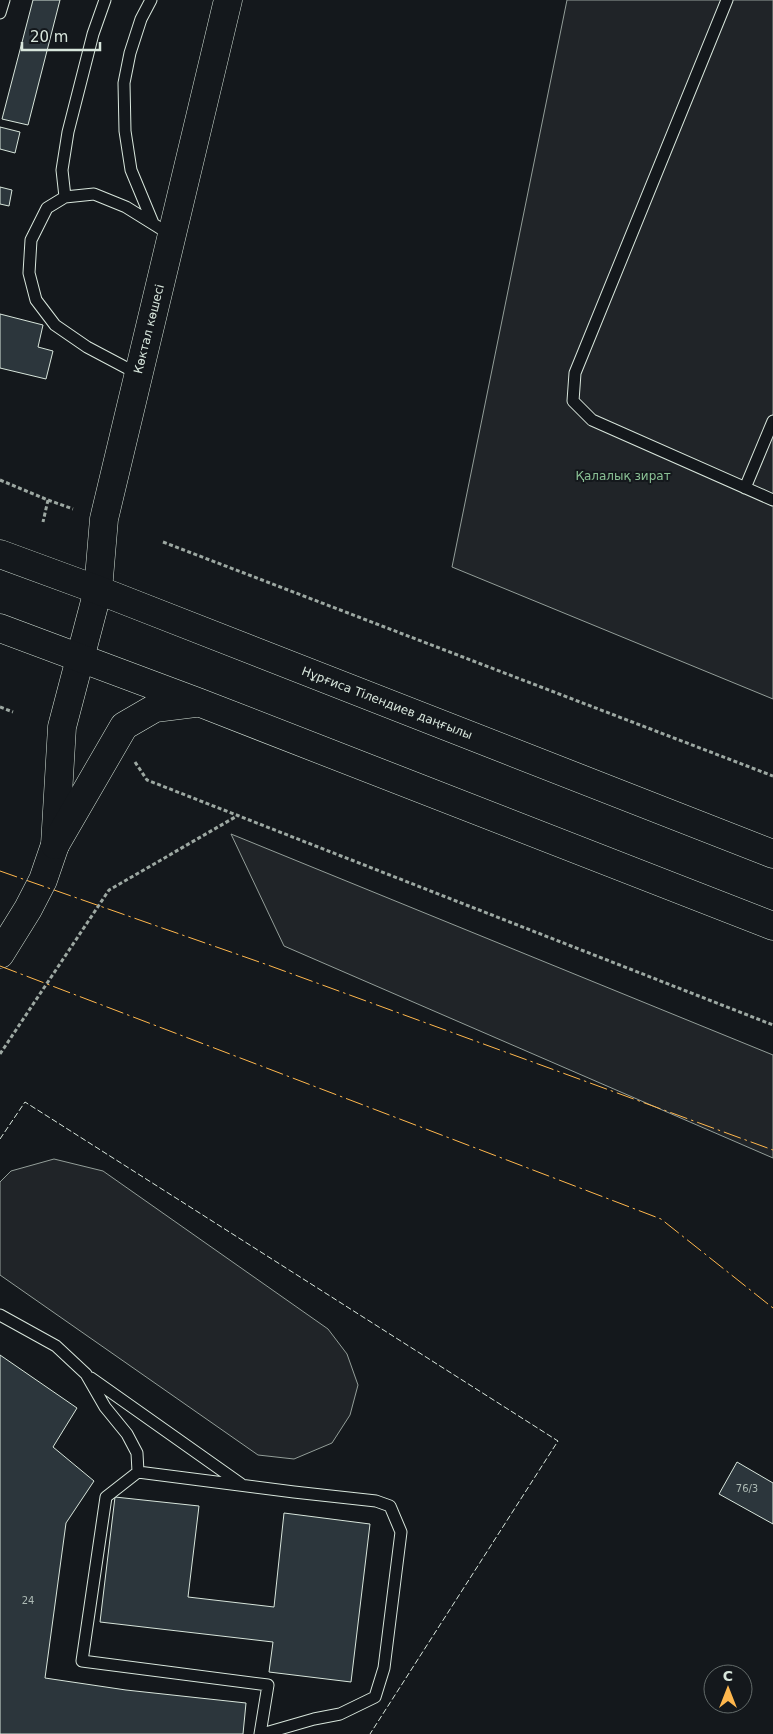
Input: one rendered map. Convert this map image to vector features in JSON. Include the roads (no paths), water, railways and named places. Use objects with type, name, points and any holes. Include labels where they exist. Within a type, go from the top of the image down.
[{"type":"main road","name":"Көктал көшесі","points":[[55,845],[62,727],[98,590],[104,518],[138,374],[162,229],[228,0]]},
{"type":"main road","name":"Нұрғиса Тілендиев даңғылы","points":[[0,554],[98,590],[773,854]]},
{"type":"main road","points":[[0,628],[198,702],[773,926]]},
{"type":"main road","points":[[0,954],[28,910],[43,880],[55,845],[124,726],[156,708],[198,702]]},
{"type":"lane","points":[[0,13],[4,0]]},
{"type":"lane","points":[[65,196],[62,170],[68,132],[93,34],[105,0]]},
{"type":"lane","points":[[151,0],[141,19],[130,53],[124,83],[125,131],[131,170],[162,229]]},
{"type":"lane","points":[[727,0],[575,373],[573,401],[592,420],[773,500]]},
{"type":"lane","points":[[138,374],[87,346],[55,325],[36,300],[29,273],[31,240],[47,208],[65,196],[94,194],[126,207],[162,229]]},
{"type":"lane","points":[[745,488],[773,421]]},
{"type":"lane","points":[[0,1315],[56,1346],[86,1374],[242,1485]]},
{"type":"lane","points":[[86,1374],[105,1407],[137,1453],[138,1472]]},
{"type":"lane","points":[[138,1472],[242,1485],[376,1501],[390,1506],[401,1532],[384,1668],[375,1696],[340,1714],[314,1718],[261,1734],[268,1685],[82,1661],[106,1496],[138,1472]]},
{"type":"park label","name":"Қалалық зират","points":[[623,476]]}]
